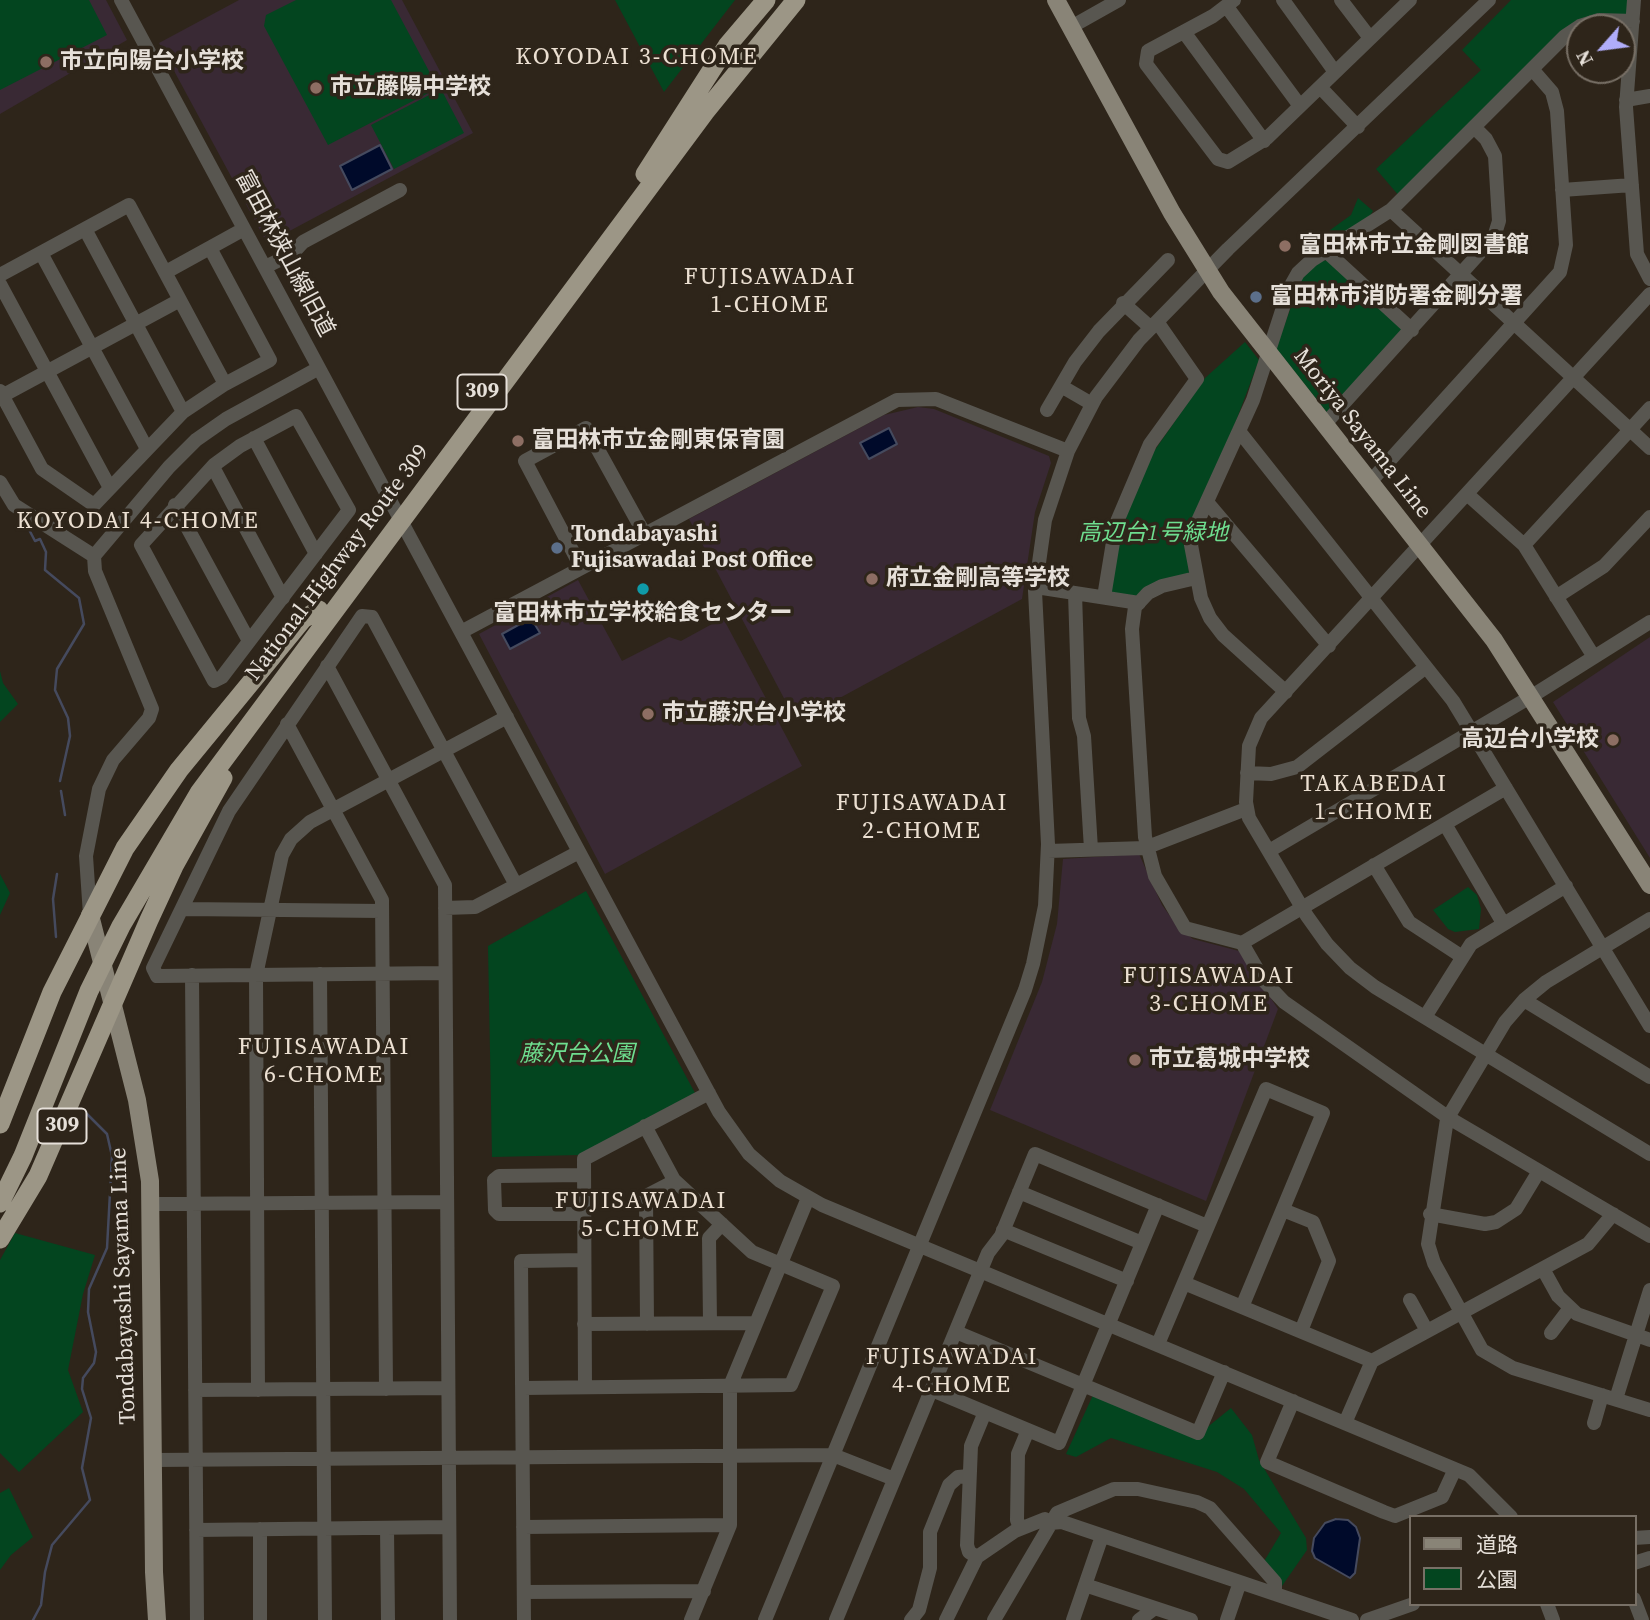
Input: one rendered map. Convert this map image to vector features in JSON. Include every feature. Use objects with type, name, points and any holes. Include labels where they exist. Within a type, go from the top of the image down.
[{"type":"highway","name":"309","points":[[645,174],[727,46],[766,0]]},
{"type":"highway","name":"National Highway Route 309","points":[[319,620],[645,174],[727,66],[782,0]]},
{"type":"highway","name":"National Highway Route 309","points":[[0,1180],[116,924],[197,776],[754,48],[796,0]]},
{"type":"highway","name":"309","points":[[629,214],[664,177],[711,115],[813,0]]},
{"type":"highway","name":"309","points":[[0,1124],[52,992],[125,848],[156,801],[303,619],[319,620],[204,810],[174,866],[111,1006],[55,1141],[38,1176],[0,1240]]},
{"type":"highway","name":"National Highway Route 309","points":[[0,1203],[23,1156],[60,1047]]},
{"type":"main road","name":"Moriya Sayama Line","points":[[1056,0],[1172,213],[1208,271],[1268,354],[1494,639],[1648,876]]},
{"type":"main road","name":"Tondabayashi Sayama Line","points":[[90,915],[143,1129],[151,1203],[157,1620]]},
{"type":"street","name":"富田林狭山線旧道","points":[[94,556],[169,467],[196,440],[226,419],[319,368],[121,0]]},
{"type":"street","points":[[1071,27],[1119,0]]},
{"type":"street","points":[[1283,0],[1335,72]]},
{"type":"street","points":[[1341,0],[1370,38]]},
{"type":"street","points":[[1300,106],[1230,3],[1148,51],[1146,64],[1219,159],[1227,162],[1264,141],[1370,38],[1406,1]]},
{"type":"street","points":[[765,1620],[1025,990],[1044,915],[1048,850],[1035,630],[1036,587],[1045,520],[1068,451],[1092,404],[1128,352],[1481,3]]},
{"type":"street","points":[[1184,32],[1264,141]]},
{"type":"street","points":[[1286,692],[1215,626],[1205,608],[1196,578],[1191,545],[1268,354],[1293,279],[1305,266],[1326,251],[1391,211],[1532,69],[1566,39]]},
{"type":"street","points":[[1370,482],[1554,281],[1563,264],[1566,245],[1555,100],[1549,86],[1532,69]]},
{"type":"street","points":[[1627,84],[1626,100],[1637,254],[1650,279]]},
{"type":"street","points":[[1320,87],[1358,127]]},
{"type":"street","points":[[1626,100],[1650,96]]},
{"type":"street","points":[[1324,425],[1489,245],[1499,221],[1495,156],[1486,139],[1474,127]]},
{"type":"street","points":[[1562,190],[1632,186]]},
{"type":"street","points":[[265,267],[292,254],[303,242],[400,190]]},
{"type":"street","points":[[0,275],[129,205],[225,384]]},
{"type":"street","points":[[1391,211],[1650,448]]},
{"type":"street","points":[[85,229],[183,412]]},
{"type":"street","points":[[166,272],[244,229]]},
{"type":"street","points":[[180,300],[1,394],[42,469],[94,505],[146,447],[183,412],[225,384],[270,360],[210,248]]},
{"type":"street","points":[[1326,251],[1412,330]]},
{"type":"street","points":[[41,253],[146,447]]},
{"type":"street","points":[[1047,410],[1075,362],[1124,303],[1168,260]]},
{"type":"street","points":[[0,284],[110,488]]},
{"type":"street","points":[[1650,293],[1261,718],[1252,734],[1246,809],[1302,907],[1327,944],[1350,968],[1424,1017],[1650,1154]]},
{"type":"street","points":[[1104,597],[1116,524],[1145,456],[1197,379],[1155,326],[1124,303]]},
{"type":"street","points":[[319,368],[709,1093],[732,1133],[749,1154],[775,1177],[808,1198],[1455,1469],[1482,1486],[1509,1515]]},
{"type":"street","points":[[1061,386],[1092,404]]},
{"type":"street","points":[[461,632],[897,400],[936,399],[1068,451]]},
{"type":"street","points":[[1524,545],[1650,408]]},
{"type":"street","points":[[293,417],[299,417],[348,507],[348,513],[283,598],[222,677],[214,681],[141,547],[213,467],[254,438],[293,417]]},
{"type":"street","points":[[582,567],[525,461],[586,428],[644,533]]},
{"type":"street","points":[[1238,431],[1426,667],[1472,731],[1650,1026]]},
{"type":"street","points":[[254,438],[316,554]]},
{"type":"street","points":[[213,467],[283,598]]},
{"type":"street","points":[[0,482],[14,505],[94,556],[95,571],[152,709],[149,718],[113,760],[99,789],[86,856],[90,915]]},
{"type":"street","points":[[1467,494],[1524,545],[1594,657]]},
{"type":"street","points":[[1207,502],[1329,646]]},
{"type":"street","points":[[176,505],[249,641]]},
{"type":"street","points":[[1556,597],[1604,566],[1650,517]]},
{"type":"street","points":[[1196,578],[1162,586],[1139,603],[1132,629],[1147,847],[1155,876],[1185,928],[1242,943],[1264,981],[1284,1002],[1448,1117],[1650,1236]]},
{"type":"street","points":[[1036,587],[1139,603]]},
{"type":"street","points":[[1075,593],[1079,718],[1084,736],[1091,849]]},
{"type":"street","points":[[445,973],[157,976],[153,968],[229,811],[362,616],[372,617],[516,885]]},
{"type":"street","points":[[1269,851],[1532,696],[1650,622]]},
{"type":"street","points":[[327,666],[445,885],[450,1620]]},
{"type":"street","points":[[1247,773],[1271,774],[1297,767],[1426,667]]},
{"type":"street","points":[[258,1390],[256,975],[280,863],[291,839],[301,829],[507,717]]},
{"type":"street","points":[[287,724],[382,900],[386,1389]]},
{"type":"street","points":[[1242,943],[1506,788]]},
{"type":"street","points":[[1048,850],[1147,847],[1246,809]]},
{"type":"street","points":[[1445,824],[1503,923]]},
{"type":"street","points":[[445,908],[475,907],[579,852]]},
{"type":"street","points":[[1374,865],[1409,922],[1461,956]]},
{"type":"street","points":[[1424,1017],[1461,956],[1480,937],[1566,886]]},
{"type":"street","points":[[183,909],[269,912],[382,911]]},
{"type":"street","points":[[1650,919],[1546,982],[1524,1000],[1486,1055],[1448,1117],[1430,1214],[1428,1244],[1434,1264],[1482,1350],[1497,1360],[1650,1410]]},
{"type":"street","points":[[320,974],[325,1620]]},
{"type":"street","points":[[192,975],[197,1620]]},
{"type":"street","points":[[1524,1000],[1650,1077]]},
{"type":"street","points":[[1158,1344],[1266,1089],[1323,1113],[1242,1307]]},
{"type":"street","points":[[585,1387],[583,1159],[709,1093]]},
{"type":"street","points":[[523,1388],[791,1385],[833,1286],[752,1252],[675,1181],[645,1126]]},
{"type":"street","points":[[836,1620],[981,1270],[1003,1230],[1035,1154],[1207,1226]]},
{"type":"street","points":[[1430,1214],[1485,1224],[1496,1222],[1516,1209],[1539,1171]]},
{"type":"street","points":[[584,1175],[499,1176],[494,1180],[495,1210],[499,1214],[584,1214]]},
{"type":"street","points":[[648,1324],[646,1196],[675,1181]]},
{"type":"street","points":[[1019,1192],[1142,1243]]},
{"type":"street","points":[[691,1620],[730,1525],[730,1386],[808,1198]]},
{"type":"street","points":[[151,1203],[447,1202]]},
{"type":"street","points":[[932,1390],[1059,1443],[1158,1205]]},
{"type":"street","points":[[1283,1210],[1313,1222],[1329,1261],[1301,1331]]},
{"type":"street","points":[[1345,1423],[1372,1361],[1588,1244],[1614,1214]]},
{"type":"street","points":[[710,1323],[709,1238],[722,1224]]},
{"type":"street","points":[[1003,1230],[1127,1281]]},
{"type":"street","points":[[524,1620],[521,1261],[584,1260]]},
{"type":"street","points":[[1543,1269],[1570,1308],[1587,1320],[1650,1340]]},
{"type":"street","points":[[1184,1283],[1372,1361]]},
{"type":"street","points":[[1594,1423],[1609,1397],[1650,1290]]},
{"type":"street","points":[[1410,1300],[1427,1331]]},
{"type":"street","points":[[1551,1333],[1570,1308]]},
{"type":"street","points":[[584,1324],[756,1323]]},
{"type":"street","points":[[956,1332],[1198,1433],[1224,1372]]},
{"type":"street","points":[[195,1390],[449,1388]]},
{"type":"street","points":[[1293,1401],[1268,1462],[1395,1516],[1442,1497],[1455,1469]]},
{"type":"street","points":[[977,1557],[969,1552],[967,1545],[971,1446],[985,1412]]},
{"type":"street","points":[[1020,1528],[1017,1520],[1018,1454],[1028,1430]]},
{"type":"street","points":[[153,1460],[833,1455],[894,1479]]},
{"type":"street","points":[[911,1620],[919,1610],[930,1568],[930,1532],[948,1485],[958,1478],[970,1476]]},
{"type":"street","points":[[994,1620],[1048,1531],[1050,1522],[1062,1510],[1114,1489],[1138,1489],[1197,1502],[1210,1508],[1275,1582],[1275,1594]]},
{"type":"street","points":[[946,1620],[977,1557],[1020,1528],[1045,1519],[1062,1522],[1344,1619]]},
{"type":"street","points":[[523,1527],[730,1525]]},
{"type":"street","points":[[197,1530],[449,1527]]},
{"type":"street","points":[[387,1528],[388,1620]]},
{"type":"street","points":[[260,1529],[260,1620]]},
{"type":"street","points":[[1073,1620],[1102,1536]]},
{"type":"street","points":[[1227,1620],[1240,1582]]},
{"type":"street","points":[[1086,1584],[1191,1620]]},
{"type":"street","points":[[524,1592],[704,1591]]},
{"type":"street","points":[[1367,1620],[1408,1606]]},
{"type":"street","points":[[1139,1620],[1155,1608]]},
{"type":"shaded area","name":"市立向陽台小学校","points":[[0,0],[106,0],[127,40],[0,114]]},
{"type":"shaded area","name":"市立藤陽中学校","points":[[239,0],[402,0],[473,133],[267,243],[159,43]]},
{"type":"shaded area","name":"府立金剛高等学校","points":[[918,407],[934,409],[1049,456],[1051,463],[1035,512],[1022,599],[801,719],[795,719],[689,519],[884,415]]},
{"type":"shaded area","name":"市立藤沢台小学校","points":[[578,580],[622,661],[669,637],[681,641],[723,618],[802,766],[605,874],[479,634]]},
{"type":"shaded area","name":"高辺台小学校","points":[[1650,637],[1650,858],[1553,702]]},
{"type":"shaded area","name":"市立葛城中学校","points":[[1139,854],[1162,905],[1178,927],[1193,939],[1239,951],[1278,1009],[1206,1201],[990,1110],[1042,982],[1057,924],[1063,859]]},
{"type":"green space","name":"市立向陽台小学校","points":[[0,0],[89,0],[107,35],[0,90]]},
{"type":"green space","points":[[296,0],[391,0],[438,88],[328,145],[264,26],[266,15]]},
{"type":"green space","points":[[615,0],[735,0],[664,92]]},
{"type":"green space","points":[[1511,0],[1631,0],[1629,14],[1566,14],[1566,41],[1400,197],[1376,169],[1481,70],[1462,50]]},
{"type":"green space","points":[[441,89],[464,133],[394,169],[371,125]]},
{"type":"green space","points":[[1358,198],[1373,211],[1367,220],[1332,242],[1326,241],[1326,233],[1351,215]]},
{"type":"green space","points":[[1321,260],[1329,261],[1402,328],[1403,335],[1329,415],[1276,348],[1302,277]]},
{"type":"green space","name":"高辺台1号緑地","points":[[1245,342],[1259,360],[1187,551],[1189,574],[1137,597],[1110,593],[1119,524],[1150,457],[1205,378]]},
{"type":"green space","points":[[0,671],[3,683],[18,704],[0,722]]},
{"type":"green space","points":[[0,874],[10,893],[0,915]]},
{"type":"green space","points":[[1468,887],[1477,895],[1481,909],[1479,929],[1455,932],[1448,929],[1433,910]]},
{"type":"green space","name":"藤沢台公園","points":[[586,891],[695,1093],[579,1155],[492,1157],[488,946]]},
{"type":"green space","points":[[15,1233],[95,1255],[83,1294],[68,1370],[83,1412],[19,1472],[0,1453],[0,1260]]},
{"type":"green space","points":[[1093,1395],[1194,1438],[1231,1408],[1252,1435],[1259,1460],[1306,1538],[1307,1550],[1282,1586],[1263,1563],[1281,1533],[1244,1489],[1217,1472],[1111,1438],[1076,1457],[1066,1454]]},
{"type":"green space","points":[[9,1488],[33,1537],[11,1555],[0,1570],[0,1493]]},
{"type":"water","points":[[380,145],[392,169],[352,190],[340,166]]},
{"type":"water","points":[[889,428],[897,444],[869,459],[860,443]]},
{"type":"water","points":[[531,618],[540,633],[510,649],[502,634]]},
{"type":"water","points":[[1336,1519],[1348,1520],[1356,1527],[1360,1538],[1355,1573],[1350,1578],[1315,1558],[1312,1551],[1314,1538],[1325,1523]]},
{"type":"waterway","points":[[23,518],[35,541],[40,539],[46,552],[45,570],[79,598],[84,624],[57,669],[55,690],[68,718],[70,736],[60,781]]},
{"type":"waterway","points":[[61,791],[65,815]]},
{"type":"waterway","points":[[56,937],[53,899],[57,874]]},
{"type":"waterway","points":[[33,1620],[41,1605],[52,1545],[90,1500],[82,1468],[91,1418],[82,1389],[83,1378],[94,1363],[96,1352],[88,1312],[89,1289],[107,1248],[112,1156],[107,1134],[84,1111]]},
{"type":"place","name":"市立向陽台小学校","points":[[46,62]]},
{"type":"place","name":"市立藤陽中学校","points":[[316,88]]},
{"type":"place","name":"富田林市立金剛図書館","points":[[1285,246]]},
{"type":"place","name":"富田林市消防署金剛分署","points":[[1256,297]]},
{"type":"place","name":"富田林市立金剛東保育園","points":[[518,441]]},
{"type":"place","name":"Tondabayashi Fujisawadai Post Office","points":[[557,548]]},
{"type":"place","name":"府立金剛高等学校","points":[[872,579]]},
{"type":"place","name":"富田林市立学校給食センター","points":[[643,589]]},
{"type":"place","name":"市立藤沢台小学校","points":[[648,714]]},
{"type":"place","name":"高辺台小学校","points":[[1613,740]]},
{"type":"place","name":"市立葛城中学校","points":[[1135,1060]]},
{"type":"district","name":"KOYODAI 3-CHOME","points":[[637,58]]},
{"type":"district","name":"FUJISAWADAI 1-CHOME","points":[[770,292]]},
{"type":"district","name":"KOYODAI 4-CHOME","points":[[138,522]]},
{"type":"district","name":"TAKABEDAI 1-CHOME","points":[[1374,799]]},
{"type":"district","name":"FUJISAWADAI 2-CHOME","points":[[922,818]]},
{"type":"district","name":"FUJISAWADAI 3-CHOME","points":[[1209,991]]},
{"type":"district","name":"FUJISAWADAI 6-CHOME","points":[[324,1062]]},
{"type":"district","name":"FUJISAWADAI 5-CHOME","points":[[641,1216]]},
{"type":"district","name":"FUJISAWADAI 4-CHOME","points":[[952,1372]]}]
